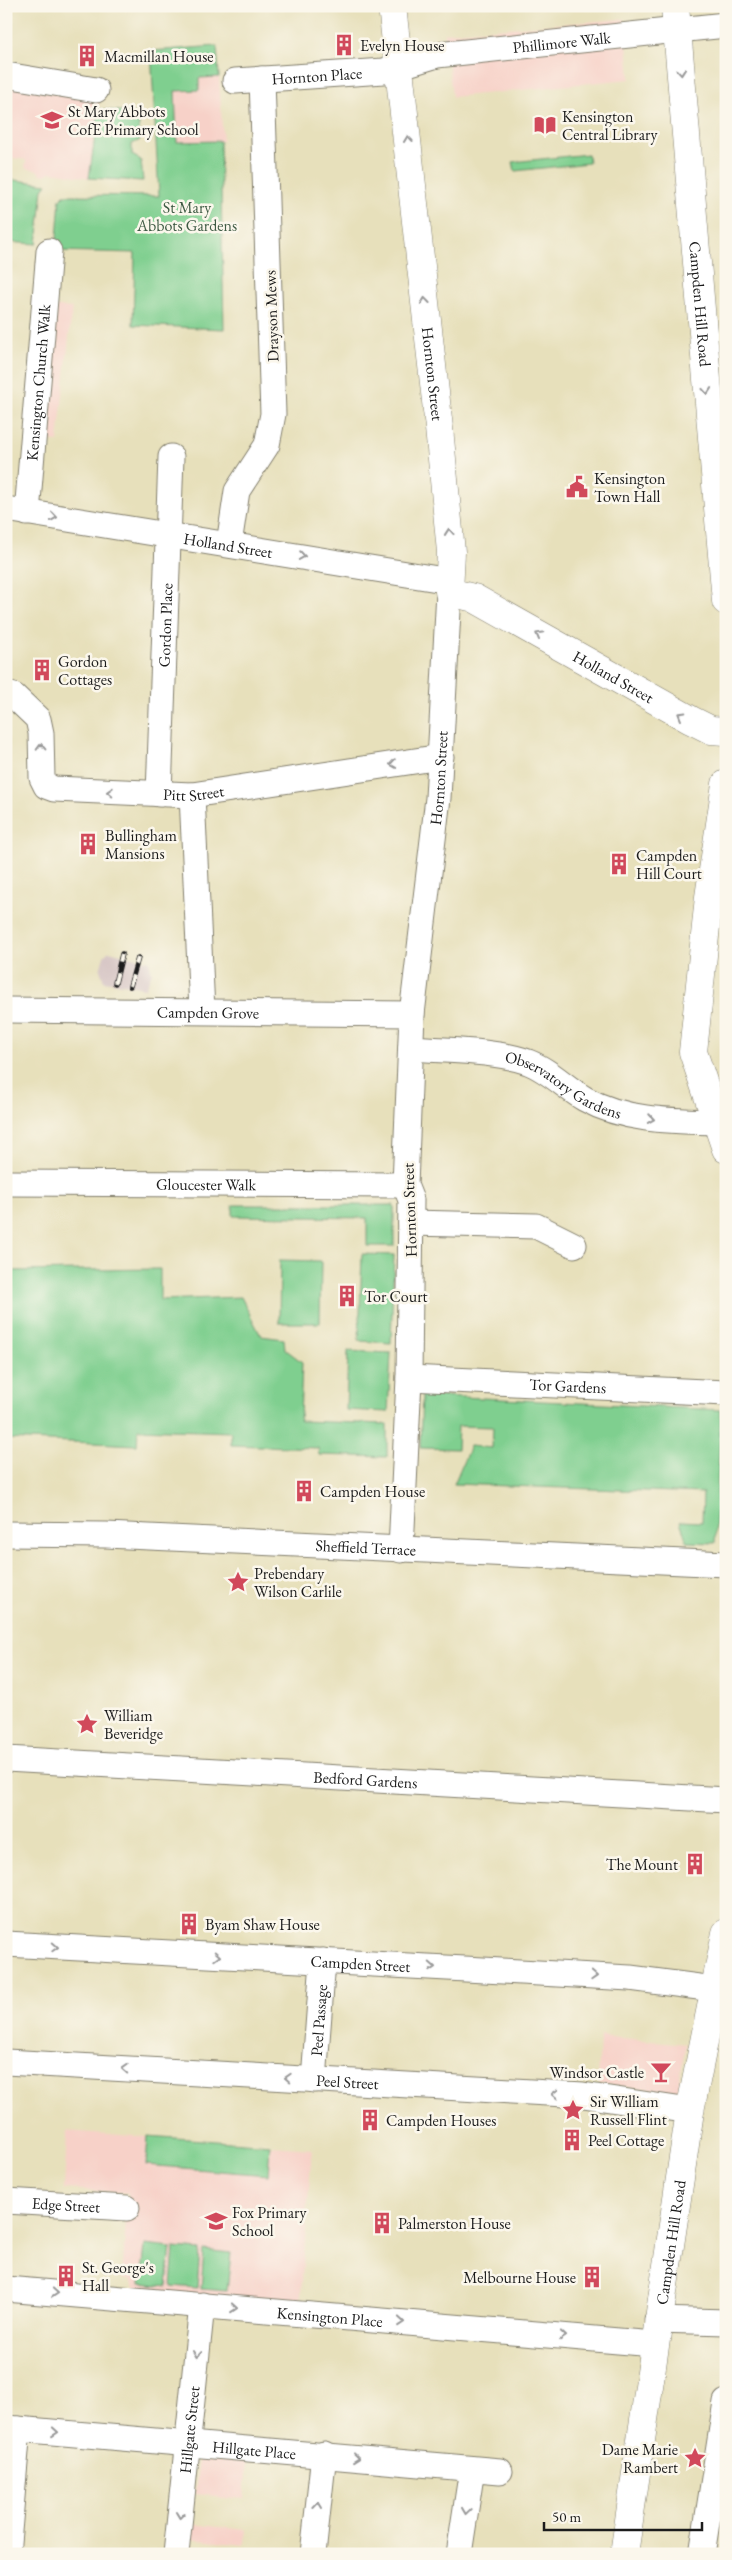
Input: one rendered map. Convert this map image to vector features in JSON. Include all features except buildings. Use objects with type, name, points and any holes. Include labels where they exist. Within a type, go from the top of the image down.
[{"type":"street","name":"Hornton Street","points":[[392,6],[400,65],[451,552],[438,798],[412,1014],[405,1185],[411,1200],[412,1223],[409,1378],[401,1550]]},
{"type":"street","name":"Phillimore Walk","points":[[400,65],[437,55],[676,18],[726,26]]},
{"type":"street","name":"Campden Hill Road","points":[[676,18],[726,601]]},
{"type":"street","name":"Hornton Place","points":[[235,81],[384,71],[400,65]]},
{"type":"street","points":[[6,75],[96,90]]},
{"type":"street","name":"Drayson Mews","points":[[230,544],[237,491],[267,446],[273,414],[262,79]]},
{"type":"street","name":"Kensington Church Walk","points":[[17,511],[49,251]]},
{"type":"street","name":"Gordon Place","points":[[159,794],[171,457]]},
{"type":"street","name":"Holland Street","points":[[17,511],[230,544],[450,586],[690,720],[711,730],[726,731]]},
{"type":"street","name":"Pitt Street","points":[[10,695],[38,719],[41,733],[42,778],[46,786],[54,789],[192,795],[441,757]]},
{"type":"street","points":[[726,784],[709,896],[693,1052],[715,1122],[726,1149]]},
{"type":"street","points":[[192,795],[202,1011]]},
{"type":"street","name":"Campden Grove","points":[[6,1010],[412,1014]]},
{"type":"street","name":"Observatory Gardens","points":[[411,1048],[510,1057],[530,1062],[587,1100],[616,1112],[660,1121],[715,1122]]},
{"type":"street","name":"Gloucester Walk","points":[[6,1183],[405,1185]]},
{"type":"street","points":[[412,1223],[536,1226],[574,1245]]},
{"type":"street","name":"Tor Gardens","points":[[409,1378],[726,1393]]},
{"type":"street","name":"Sheffield Terrace","points":[[6,1534],[106,1535],[726,1564]]},
{"type":"street","name":"Bedford Gardens","points":[[6,1759],[726,1800]]},
{"type":"street","name":"Campden Hill Road","points":[[624,2554],[690,2111],[726,1933]]},
{"type":"street","name":"Campden Street","points":[[6,1944],[630,1978],[714,1989]]},
{"type":"street","name":"Peel Passage","points":[[314,2080],[323,1961]]},
{"type":"street","name":"Peel Street","points":[[6,2062],[583,2095],[690,2111]]},
{"type":"street","name":"Edge Street","points":[[6,2201],[127,2208]]},
{"type":"street","name":"Kensington Place","points":[[6,2288],[202,2305],[656,2332],[726,2322]]},
{"type":"street","name":"Hillgate Street","points":[[176,2554],[202,2305]]},
{"type":"street","points":[[711,2544],[726,2402]]},
{"type":"street","points":[[8,2554],[12,2428]]},
{"type":"street","name":"Hillgate Place","points":[[12,2428],[500,2471]]},
{"type":"street","points":[[313,2554],[324,2454]]},
{"type":"street","points":[[460,2554],[472,2469]]},
{"type":"shaded area","points":[[625,19],[630,79],[452,97],[445,33]]},
{"type":"shaded area","points":[[219,77],[223,141],[177,142],[175,90],[199,90],[198,78]]},
{"type":"shaded area","name":"St Mary Abbots CofE Primary School","points":[[6,85],[99,101],[96,140],[93,139],[89,178],[51,172],[46,175],[40,174],[37,170],[25,168],[26,160],[6,157]]},
{"type":"shaded area","points":[[49,306],[72,308],[58,442],[36,440]]},
{"type":"shaded area","points":[[109,951],[149,961],[152,973],[145,988],[104,981],[100,970],[104,956]]},
{"type":"shaded area","points":[[600,2036],[686,2044],[677,2092],[598,2084]]},
{"type":"shaded area","name":"Fox Primary School","points":[[67,2131],[312,2149],[300,2306],[137,2291],[131,2280],[122,2279],[128,2193],[64,2189]]},
{"type":"shaded area","points":[[199,2456],[247,2461],[244,2499],[195,2494]]},
{"type":"shaded area","points":[[192,2524],[246,2530],[245,2545],[190,2539]]},
{"type":"green space","name":"St Mary Abbots Gardens","points":[[217,46],[219,77],[199,78],[199,90],[175,91],[177,142],[220,141],[224,329],[133,325],[135,253],[56,251],[60,199],[64,195],[159,196],[151,51]]},
{"type":"green space","points":[[99,109],[138,113],[140,140],[132,144],[132,155],[141,160],[143,181],[89,178]]},
{"type":"green space","points":[[588,154],[589,163],[515,171],[513,162]]},
{"type":"green space","points":[[6,179],[47,184],[43,189],[37,244],[6,242]]},
{"type":"green space","points":[[233,1205],[394,1205],[394,1246],[367,1246],[367,1218],[233,1216]]},
{"type":"green space","points":[[362,1254],[394,1255],[391,1343],[359,1341]]},
{"type":"green space","points":[[280,1260],[321,1261],[320,1323],[279,1323]]},
{"type":"green space","points":[[160,1269],[160,1300],[241,1297],[261,1336],[284,1339],[285,1349],[302,1362],[300,1421],[387,1424],[387,1457],[319,1455],[318,1448],[231,1445],[231,1432],[138,1429],[137,1445],[6,1439],[6,1271]]},
{"type":"green space","points":[[348,1351],[391,1353],[388,1412],[346,1410]]},
{"type":"green space","points":[[422,1395],[721,1410],[715,1543],[687,1542],[680,1521],[702,1522],[703,1493],[454,1484],[470,1446],[492,1448],[493,1427],[458,1426],[457,1449],[420,1448]]},
{"type":"green space","points":[[148,2136],[270,2145],[268,2175],[146,2165]]},
{"type":"green space","points":[[145,2245],[171,2248],[167,2286],[141,2283]]},
{"type":"green space","points":[[174,2248],[200,2250],[197,2288],[171,2286]]},
{"type":"green space","points":[[204,2250],[231,2253],[227,2291],[201,2289]]},
{"type":"railway","points":[[115,983],[122,954]]},
{"type":"railway","points":[[130,986],[138,958]]},
{"type":"place","name":"Evelyn House","points":[[344,45]]},
{"type":"place","name":"Macmillan House","points":[[87,56]]},
{"type":"place","name":"St Mary Abbots CofE Primary School","points":[[52,120]]},
{"type":"place","name":"Kensington Central Library","points":[[545,125]]},
{"type":"place","name":"Kensington Town Hall","points":[[577,487]]},
{"type":"place","name":"Gordon Cottages","points":[[42,670]]},
{"type":"place","name":"Bullingham Mansions","points":[[88,844]]},
{"type":"place","name":"Campden Hill Court","points":[[619,864]]},
{"type":"place","name":"Tor Court","points":[[347,1296]]},
{"type":"place","name":"Campden House","points":[[304,1491]]},
{"type":"place","name":"Prebendary Wilson Carlile","points":[[238,1582]]},
{"type":"place","name":"William Beveridge","points":[[87,1724]]},
{"type":"place","name":"The Mount","points":[[695,1864]]},
{"type":"place","name":"Byam Shaw House","points":[[189,1924]]},
{"type":"place","name":"Windsor Castle","points":[[661,2072]]},
{"type":"place","name":"Sir William Russell Flint","points":[[573,2110]]},
{"type":"place","name":"Campden Houses","points":[[370,2120]]},
{"type":"place","name":"Peel Cottage","points":[[572,2140]]},
{"type":"place","name":"Fox Primary School","points":[[216,2221]]},
{"type":"place","name":"Palmerston House","points":[[382,2223]]},
{"type":"place","name":"St. George's Hall","points":[[66,2276]]},
{"type":"place","name":"Melbourne House","points":[[592,2277]]},
{"type":"place","name":"Dame Marie Rambert","points":[[695,2458]]}]
